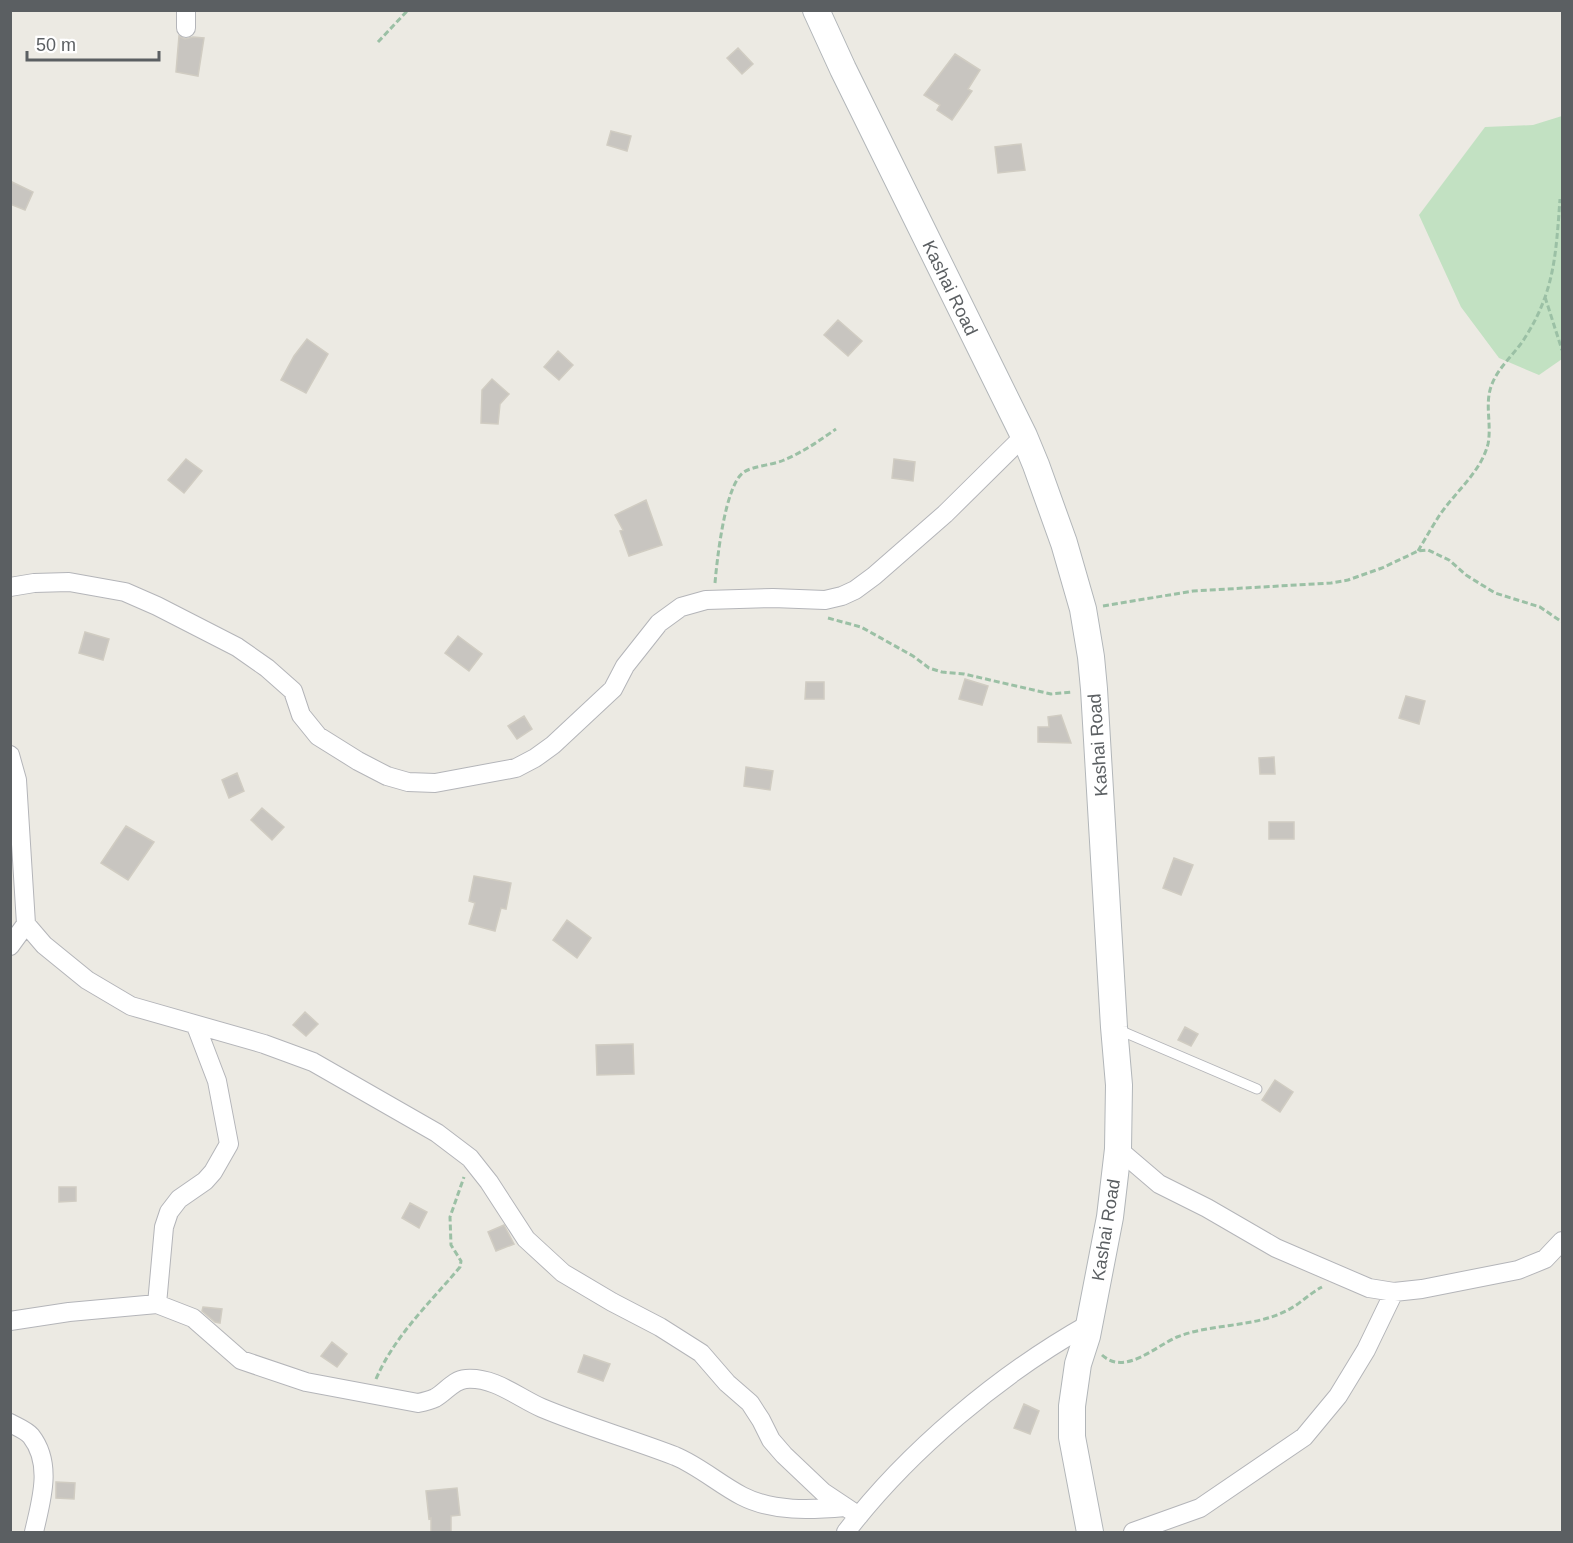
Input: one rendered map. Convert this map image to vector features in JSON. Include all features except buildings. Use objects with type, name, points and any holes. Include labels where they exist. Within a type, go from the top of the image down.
[{"type":"street","name":"Kashai Road","points":[[816,10],[848,80],[1024,436],[1064,543],[1083,609],[1094,689],[1119,1085],[1118,1149],[1110,1216],[1088,1330],[1077,1365],[1072,1406],[1072,1437],[1090,1533]]},
{"type":"street","points":[[10,587],[34,583],[69,582],[125,592],[157,606],[237,646],[267,668],[293,691],[301,715],[318,736],[387,776],[408,782],[435,783],[516,768],[535,758],[553,745],[613,689],[625,666],[659,623],[681,607],[713,600],[773,598],[825,600],[855,590],[945,514],[1024,436]]},
{"type":"street","points":[[10,754],[17,780],[26,924],[44,945],[96,985],[131,1006],[264,1044],[313,1062],[437,1133],[470,1158],[489,1182],[526,1239],[563,1273],[660,1327],[701,1353],[727,1383],[750,1403],[771,1440],[784,1455],[823,1492],[852,1511]]},
{"type":"street","points":[[10,946],[26,924]]},
{"type":"street","points":[[157,1304],[164,1227],[169,1212],[179,1199],[205,1181],[213,1172],[229,1144],[217,1081],[196,1026]]},
{"type":"street","points":[[1118,1149],[1159,1184],[1207,1208],[1276,1248],[1369,1288],[1394,1292],[1422,1290],[1518,1270],[1545,1258],[1563,1241]]},
{"type":"street","points":[[1133,1533],[1200,1508],[1304,1437],[1338,1396],[1366,1350],[1394,1292]]},
{"type":"street","points":[[10,1321],[69,1312],[157,1304],[193,1318],[241,1360],[306,1382],[418,1403],[435,1398],[463,1379],[493,1383],[576,1422],[644,1444],[680,1459],[743,1496],[760,1503],[805,1510],[852,1511]]},
{"type":"street","points":[[846,1533],[852,1511],[987,1392],[1056,1342],[1088,1330]]},
{"type":"street","points":[[10,1423],[29,1434],[39,1451],[44,1471],[42,1499],[34,1533]]},
{"type":"lane","points":[[1114,1027],[1257,1089]]},
{"type":"path","points":[[378,42],[408,10]]},
{"type":"path","points":[[1418,551],[1440,515],[1478,468],[1488,444],[1488,395],[1491,386],[1526,337],[1550,286],[1555,260],[1560,200]]},
{"type":"path","points":[[1545,297],[1563,350]]},
{"type":"path","points":[[713,600],[725,515],[733,485],[744,472],[783,461],[813,445],[836,429]]},
{"type":"path","points":[[1083,609],[1193,591],[1331,583],[1348,580],[1382,568],[1418,551],[1428,550],[1495,593],[1540,607],[1563,622]]},
{"type":"path","points":[[822,617],[861,627],[929,668],[942,672],[964,674],[1051,694],[1094,689]]},
{"type":"path","points":[[369,1395],[382,1365],[402,1335],[430,1298],[460,1267],[461,1262],[451,1245],[450,1217],[470,1158]]},
{"type":"path","points":[[1088,1330],[1097,1350],[1107,1359],[1128,1363],[1188,1333],[1265,1319],[1288,1310],[1314,1291],[1342,1276]]},
{"type":"green space","points":[[1562,116],[1562,359],[1539,375],[1499,358],[1461,307],[1419,215],[1485,127],[1533,125]]}]
